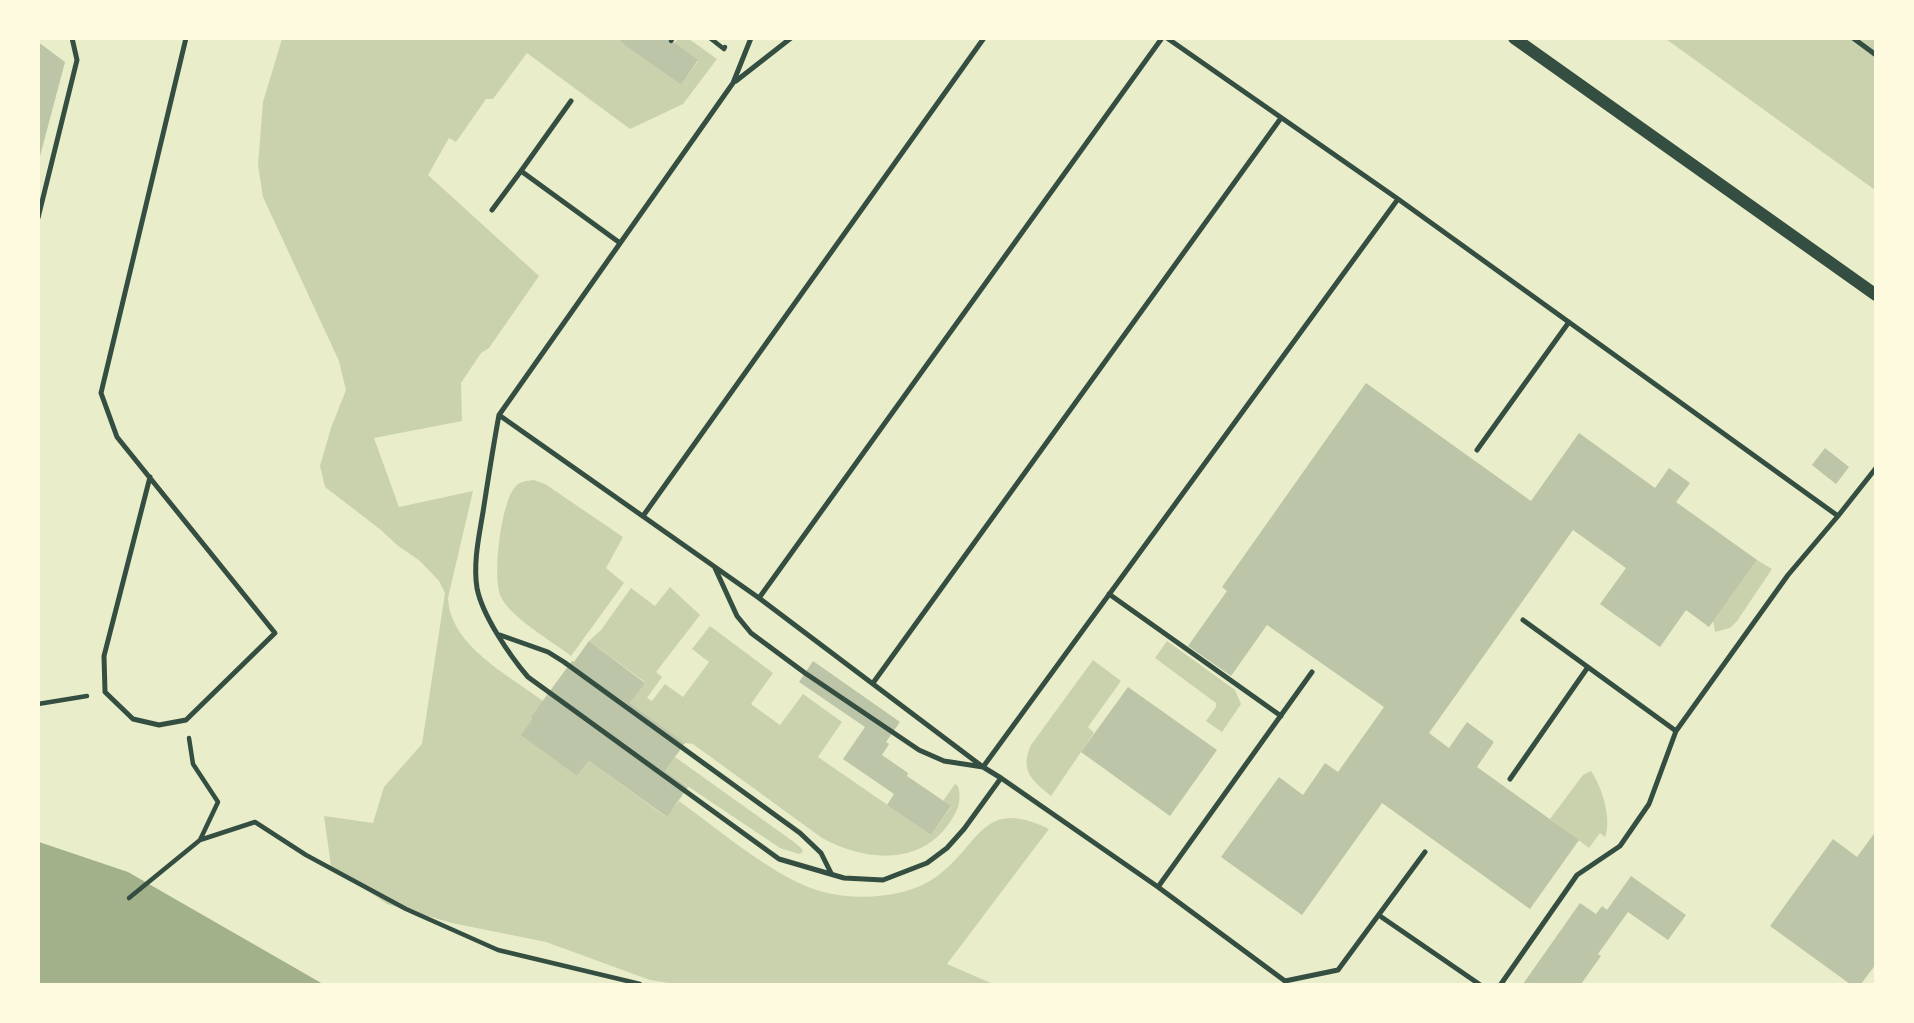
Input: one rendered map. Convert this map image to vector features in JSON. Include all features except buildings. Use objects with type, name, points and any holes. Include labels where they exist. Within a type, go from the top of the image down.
[{"type":"street","points":[[1514,38],[1875,295]]},
{"type":"lane","points":[[38,218],[77,60],[72,38]]},
{"type":"lane","points":[[150,477],[104,656],[105,692],[133,719],[159,725],[186,720],[275,633],[150,477],[117,437],[102,393],[186,38]]},
{"type":"lane","points":[[751,38],[733,83],[499,415],[476,570],[477,589],[484,609],[514,661],[528,677],[779,859],[860,881],[883,880],[927,863],[947,848],[1001,778]]},
{"type":"lane","points":[[733,83],[791,38]]},
{"type":"lane","points":[[643,516],[984,38]]},
{"type":"lane","points":[[759,598],[1164,38],[1398,199],[1838,516]]},
{"type":"lane","points":[[1853,38],[1875,55]]},
{"type":"lane","points":[[492,209],[570,101]]},
{"type":"lane","points":[[873,683],[1281,118]]},
{"type":"lane","points":[[522,171],[620,243]]},
{"type":"lane","points":[[983,767],[1398,199]]},
{"type":"lane","points":[[1477,450],[1569,322]]},
{"type":"lane","points":[[499,415],[759,598],[983,767],[1158,887],[1285,981],[1338,971],[1425,852]]},
{"type":"lane","points":[[1501,985],[1577,875],[1620,846],[1648,804],[1676,731],[1788,575],[1875,468]]},
{"type":"lane","points":[[713,565],[737,616],[751,633],[919,750],[944,761],[983,767]]},
{"type":"lane","points":[[1109,594],[1281,716]]},
{"type":"lane","points":[[1523,621],[1676,731]]},
{"type":"lane","points":[[500,635],[548,652],[564,662],[766,807],[821,853],[831,873]]},
{"type":"lane","points":[[1510,779],[1588,667]]},
{"type":"lane","points":[[1158,887],[1312,673]]},
{"type":"lane","points":[[1380,916],[1479,985]]},
{"type":"path","points":[[710,38],[724,49],[731,38]]},
{"type":"path","points":[[38,704],[105,692]]},
{"type":"path","points":[[186,720],[193,764],[218,802],[200,840]]},
{"type":"path","points":[[129,898],[200,840],[255,822],[306,855],[405,909],[498,950],[640,985]]},
{"type":"shaded area","points":[[282,39],[622,39],[620,42],[681,85],[698,61],[674,43],[678,39],[689,39],[717,59],[683,104],[630,129],[527,53],[493,99],[486,99],[456,142],[449,138],[428,175],[539,276],[461,383],[462,421],[374,438],[399,507],[473,491],[448,598],[451,615],[470,645],[499,670],[543,701],[530,718],[577,776],[589,761],[666,817],[679,801],[787,877],[805,886],[836,895],[881,896],[924,884],[951,864],[984,828],[996,821],[1009,818],[1027,820],[1049,829],[947,964],[993,984],[675,984],[650,980],[546,942],[452,923],[387,904],[331,866],[324,816],[373,823],[384,787],[422,744],[445,593],[439,581],[420,561],[325,487],[320,466],[346,390],[339,361],[263,197],[258,165],[263,102]]},
{"type":"shaded area","points":[[1666,39],[1875,39],[1875,190]]},
{"type":"shaded area","points":[[534,480],[545,484],[623,537],[606,568],[624,583],[571,656],[513,613],[501,597],[498,587],[499,540],[510,495],[517,485]]},
{"type":"shaded area","points":[[1757,560],[1772,569],[1737,621],[1730,628],[1715,632],[1713,621]]},
{"type":"shaded area","points":[[670,587],[700,615],[656,672],[662,677],[647,698],[652,701],[665,684],[683,697],[709,662],[692,649],[710,626],[773,673],[751,704],[780,725],[803,694],[842,722],[818,757],[931,835],[951,807],[943,801],[955,784],[958,786],[960,796],[957,809],[938,837],[923,847],[890,856],[856,852],[838,846],[822,838],[693,744],[685,743],[630,703],[645,682],[589,641],[601,630],[631,588],[655,606]]},
{"type":"shaded area","points":[[1167,641],[1235,690],[1241,704],[1222,732],[1206,721],[1216,703],[1155,658]]},
{"type":"shaded area","points":[[1093,660],[1121,681],[1088,727],[1094,733],[1051,796],[1030,775],[1027,769],[1028,754],[1031,745]]},
{"type":"shaded area","points":[[675,757],[794,842],[803,852],[799,854],[780,848],[665,771]]},
{"type":"shaded area","points":[[1591,771],[1607,812],[1607,830],[1605,837],[1600,833],[1589,848],[1550,819],[1583,775]]},
{"type":"shaded area","points":[[39,842],[128,872],[323,984],[39,984]]}]
